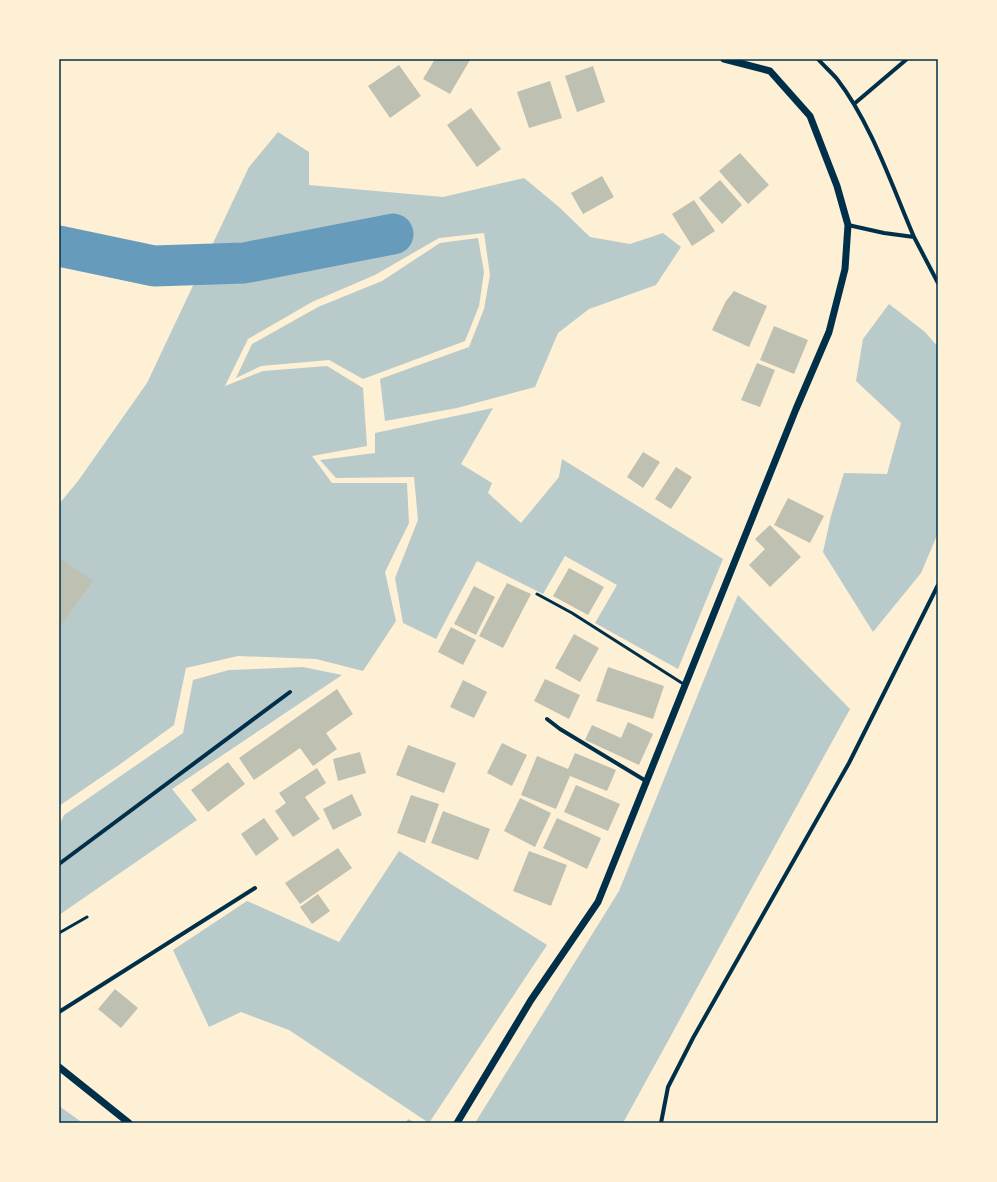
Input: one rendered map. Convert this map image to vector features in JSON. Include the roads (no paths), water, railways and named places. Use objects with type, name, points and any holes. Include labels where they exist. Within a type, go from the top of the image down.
[{"type":"street","points":[[457,1123],[530,1000],[598,902],[796,409],[829,332],[845,269],[848,225],[837,186],[810,116],[770,71],[724,59]]},
{"type":"street","points":[[818,59],[836,79],[854,104],[879,155],[914,237],[938,283]]},
{"type":"street","points":[[854,104],[907,59]]},
{"type":"street","points":[[848,225],[884,234],[914,237]]},
{"type":"street","points":[[661,1123],[668,1087],[693,1038],[849,763],[938,585]]},
{"type":"street","points":[[59,864],[290,692]]},
{"type":"street","points":[[547,719],[560,729],[646,781]]},
{"type":"street","points":[[59,1012],[255,888]]},
{"type":"street","points":[[59,1067],[129,1123]]},
{"type":"lane","points":[[537,594],[572,613],[685,685]]},
{"type":"lane","points":[[59,933],[87,917]]},
{"type":"waterway","points":[[59,246],[154,266],[244,263],[393,234]]}]
